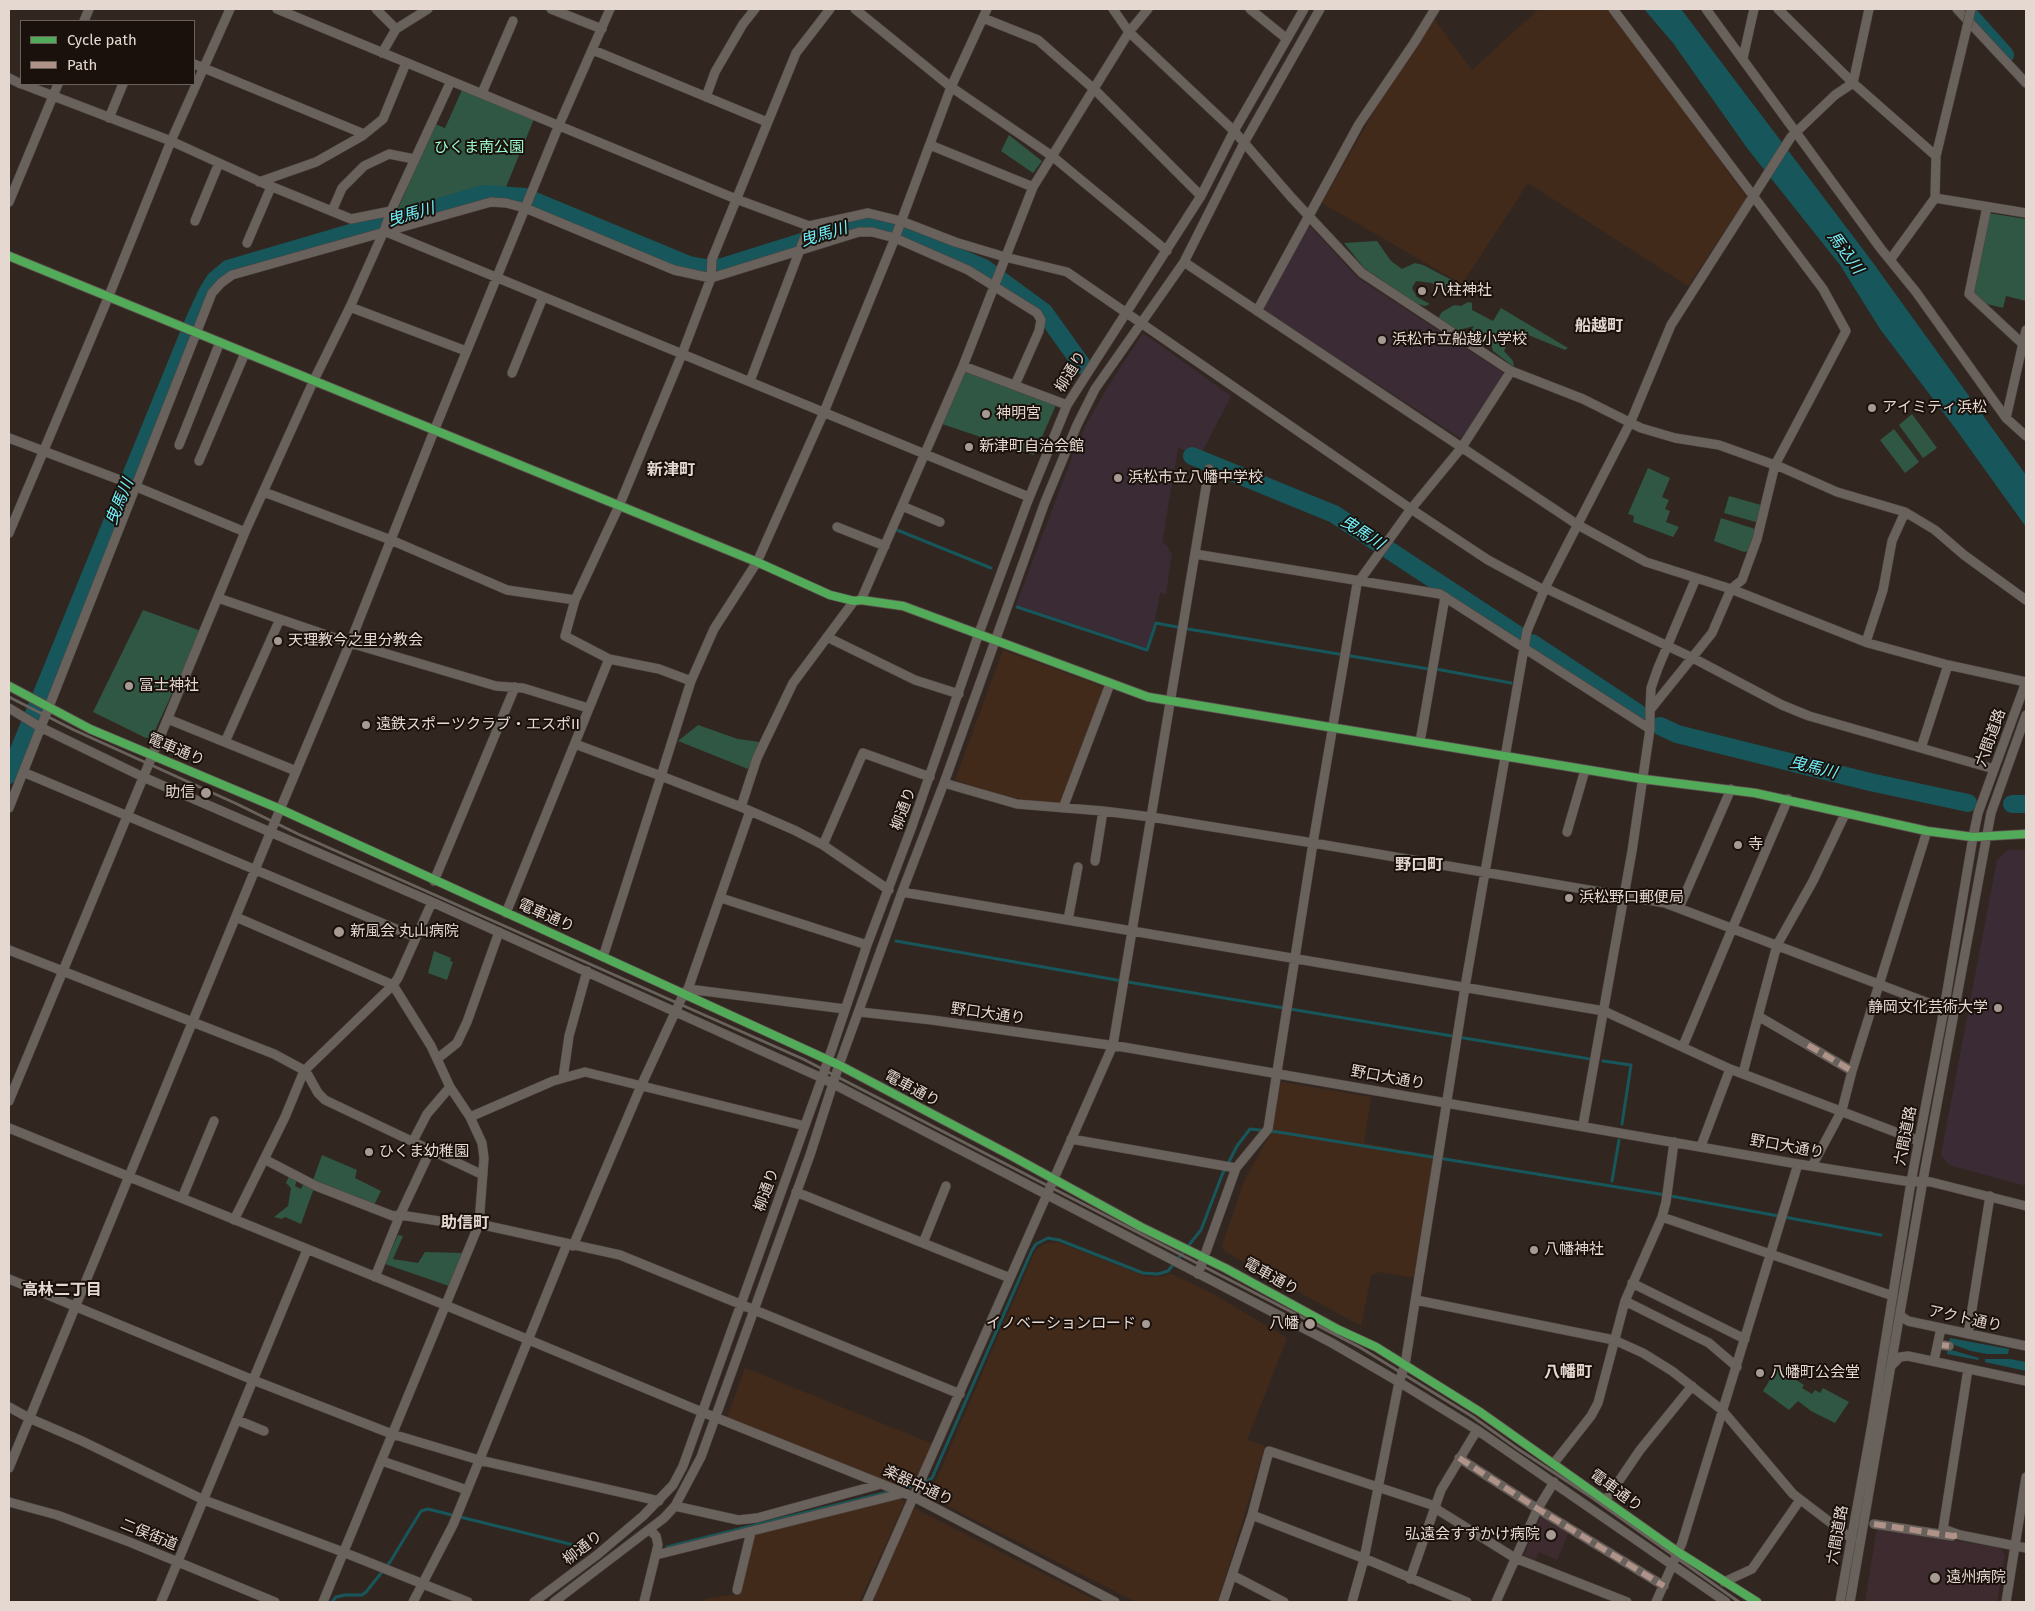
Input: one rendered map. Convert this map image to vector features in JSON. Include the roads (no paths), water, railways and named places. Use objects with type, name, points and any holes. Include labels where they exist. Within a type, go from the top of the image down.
[{"type":"street","points":[[9,532],[108,298],[171,141],[230,9]]},
{"type":"street","points":[[277,9],[290,11],[382,53],[808,229],[868,214],[1005,257],[1067,272],[1411,509],[1488,560],[1540,588],[1545,588],[1693,658],[1782,705],[1809,716],[1994,769]]},
{"type":"street","points":[[376,9],[396,30]]},
{"type":"street","points":[[382,53],[396,30],[428,9]]},
{"type":"street","points":[[551,9],[602,29]]},
{"type":"street","points":[[9,1468],[270,831],[350,642],[496,278],[610,9]]},
{"type":"street","points":[[706,97],[715,72],[742,24],[755,9]]},
{"type":"street","points":[[691,680],[659,669],[609,659],[565,636],[575,600],[619,506],[682,354],[711,276],[712,260],[796,53],[830,9]]},
{"type":"street","points":[[855,9],[951,87],[1052,156],[1167,251]]},
{"type":"street","points":[[603,957],[691,680],[714,629],[757,562],[824,412],[895,237],[951,87],[987,9]]},
{"type":"street","points":[[1113,9],[1129,32],[1234,131],[1308,216],[1362,273],[1511,371],[1631,421],[1641,428],[1675,438],[1719,445],[1775,465],[1837,492],[1905,512],[1935,530],[1964,555],[2026,600]]},
{"type":"street","points":[[741,807],[757,758],[793,683],[827,637],[858,600],[885,546],[963,366],[1033,187],[1129,32],[1148,9]]},
{"type":"street","points":[[1250,9],[1287,39]]},
{"type":"street","name":"柳通り","points":[[534,1602],[596,1555],[659,1501],[673,1485],[683,1466],[822,1078],[867,945],[930,777],[979,634],[1029,497],[1067,405],[1201,196],[1234,131],[1304,9]]},
{"type":"street","name":"柳通り","points":[[554,1602],[650,1530],[675,1506],[701,1457],[902,892],[944,783],[1045,502],[1077,425],[1096,389],[1184,262],[1244,143],[1320,9]]},
{"type":"street","points":[[1256,311],[1358,124],[1435,9]]},
{"type":"street","points":[[1613,9],[1756,194],[1823,289],[1846,331],[1775,465],[1757,539],[1742,580],[1731,589],[1712,633],[1650,710]]},
{"type":"street","points":[[1706,9],[1744,58],[1794,135],[1916,292],[2006,418],[2026,436]]},
{"type":"street","points":[[1744,58],[1754,9]]},
{"type":"street","points":[[1778,9],[1853,83],[1936,156]]},
{"type":"street","points":[[1352,1602],[1364,1559],[1379,1488],[1398,1382],[1405,1365],[1465,987],[1527,631],[1545,588],[1631,421],[1671,325],[1794,135],[1835,95],[1853,83],[1869,9]]},
{"type":"street","points":[[1957,9],[2026,83]]},
{"type":"street","points":[[1890,260],[1935,198],[1936,156],[1971,9]]},
{"type":"street","points":[[982,18],[1038,40],[1094,90],[1201,196]]},
{"type":"street","points":[[482,93],[513,21]]},
{"type":"street","points":[[593,50],[767,122]]},
{"type":"street","points":[[259,182],[316,162],[364,134],[383,119],[406,63]]},
{"type":"street","points":[[195,64],[364,134]]},
{"type":"street","points":[[9,1101],[245,532],[313,382],[350,307],[414,159],[451,81]]},
{"type":"street","points":[[24,85],[171,141],[259,182],[351,219],[390,214]]},
{"type":"street","points":[[9,202],[58,85]]},
{"type":"street","points":[[109,118],[123,85]]},
{"type":"street","points":[[930,145],[1033,187]]},
{"type":"street","points":[[332,211],[342,188],[364,166],[389,154],[414,159]]},
{"type":"street","points":[[195,221],[219,163]]},
{"type":"street","points":[[247,243],[271,187]]},
{"type":"street","points":[[1935,198],[2026,213]]},
{"type":"street","points":[[9,808],[38,726],[212,293],[232,275],[384,230],[491,202],[527,203],[674,270],[711,276],[859,232],[872,232],[895,237],[968,270],[994,284],[1037,313],[1041,320],[1039,331],[1015,386]]},
{"type":"street","points":[[1987,207],[1969,294],[2025,345]]},
{"type":"street","points":[[750,381],[808,229]]},
{"type":"street","points":[[384,230],[496,278],[1029,497]]},
{"type":"street","points":[[9,256],[313,382],[757,562],[830,595],[903,606],[1148,697],[1585,770],[1731,789],[1927,831],[1973,837],[2026,834]]},
{"type":"street","points":[[1184,262],[1398,407],[1462,447],[1578,525],[1646,562],[1731,589],[1866,642],[1948,665],[2026,682]]},
{"type":"street","points":[[512,373],[543,297]]},
{"type":"street","points":[[350,307],[466,351]]},
{"type":"street","points":[[2006,418],[2025,345],[2026,330]]},
{"type":"street","points":[[179,445],[220,342]]},
{"type":"street","points":[[199,461],[245,353]]},
{"type":"street","points":[[963,366],[1067,405]]},
{"type":"street","points":[[1198,1274],[1236,1168],[1268,1129],[1313,842],[1357,584],[1411,509],[1462,447],[1511,371]]},
{"type":"street","points":[[9,438],[120,480],[245,532]]},
{"type":"street","points":[[867,1602],[1113,1045],[1209,469]]},
{"type":"street","points":[[264,492],[391,540],[507,590],[575,600]]},
{"type":"street","points":[[902,506],[940,522]]},
{"type":"street","points":[[1866,642],[1883,590],[1892,541],[1905,512]]},
{"type":"street","points":[[837,527],[885,546]]},
{"type":"street","points":[[1195,554],[1440,594],[1650,730]]},
{"type":"street","points":[[1583,1126],[1632,851],[1650,730],[1651,688],[1696,578]]},
{"type":"street","points":[[1420,742],[1445,597]]},
{"type":"street","points":[[218,598],[479,682],[496,686],[523,688],[588,708]]},
{"type":"street","points":[[225,742],[280,619]]},
{"type":"street","points":[[827,637],[916,680],[959,694]]},
{"type":"street","points":[[506,913],[609,659]]},
{"type":"street","points":[[1921,748],[1948,665]]},
{"type":"street","name":"六間道路","points":[[1840,1602],[1911,1182],[1944,1009],[1973,837],[1978,813],[2026,682]]},
{"type":"street","points":[[1063,808],[1110,684]]},
{"type":"street","name":"電車通り","points":[[9,686],[90,729],[280,809],[603,957],[686,991],[839,1065],[1141,1227],[1204,1258],[1337,1329],[1376,1347],[1480,1412],[1678,1552],[1756,1602]]},
{"type":"street","points":[[434,881],[515,687]]},
{"type":"street","name":"電車通り","points":[[9,708],[38,726],[143,777],[432,902],[822,1078],[1332,1343],[1477,1430],[1726,1602]]},
{"type":"street","name":"六間道路","points":[[1850,1602],[1923,1180],[1991,813],[2026,715]]},
{"type":"street","points":[[168,719],[296,771]]},
{"type":"street","points":[[575,744],[741,807],[824,845],[889,890]]},
{"type":"street","points":[[824,845],[863,753],[930,777]]},
{"type":"street","points":[[1567,832],[1585,770]]},
{"type":"street","points":[[23,772],[416,936]]},
{"type":"street","points":[[944,783],[1017,804],[1151,817],[1313,842],[1665,903],[1944,1009]]},
{"type":"street","points":[[1679,908],[1731,789]]},
{"type":"street","points":[[1684,1046],[1788,800]]},
{"type":"street","points":[[413,1602],[456,1516],[527,1341],[640,1086],[686,991],[721,898],[750,811]]},
{"type":"street","points":[[1095,861],[1103,811]]},
{"type":"street","points":[[1743,1073],[1777,945],[1813,881],[1845,814]]},
{"type":"street","points":[[1812,1166],[1842,1110],[1852,1071],[1927,831]]},
{"type":"street","points":[[1068,920],[1078,867]]},
{"type":"street","points":[[902,892],[1604,1011],[1730,1068],[1919,1141]]},
{"type":"street","points":[[721,898],[867,945]]},
{"type":"street","points":[[234,1220],[304,1071],[393,985],[398,978],[432,902]]},
{"type":"street","points":[[236,917],[393,985],[431,1046],[450,1087],[470,1116],[482,1143],[484,1158],[478,1225],[323,1602]]},
{"type":"street","points":[[437,1059],[457,1043],[467,1022],[499,932]]},
{"type":"street","points":[[9,950],[274,1054],[304,1071],[318,1093],[325,1100],[483,1175]]},
{"type":"street","points":[[563,1078],[569,1036],[587,971]]},
{"type":"street","points":[[686,991],[845,1009]]},
{"type":"street","name":"野口大通り","points":[[860,1012],[1113,1045],[1798,1164],[1911,1182],[1923,1180]]},
{"type":"street","points":[[1758,1016],[1852,1071]]},
{"type":"street","points":[[1701,1146],[1730,1068]]},
{"type":"street","points":[[470,1116],[552,1081],[585,1072],[805,1126]]},
{"type":"street","points":[[413,1141],[428,1114],[450,1087]]},
{"type":"street","points":[[182,1198],[214,1121]]},
{"type":"street","name":"楽器中通り","points":[[9,1128],[445,1305],[527,1341],[904,1493],[918,1489],[1114,1602]]},
{"type":"street","points":[[1071,1139],[1236,1168]]},
{"type":"street","points":[[1554,1463],[1591,1416],[1598,1403],[1625,1301],[1662,1217],[1666,1202],[1674,1142]]},
{"type":"street","points":[[375,1277],[400,1215],[431,1149]]},
{"type":"street","points":[[264,1159],[316,1186],[393,1216],[400,1215],[478,1225],[620,1256],[960,1394]]},
{"type":"street","points":[[1656,1602],[1678,1552],[1737,1367],[1798,1164]]},
{"type":"street","points":[[1923,1180],[2026,1206]]},
{"type":"street","points":[[923,1243],[946,1186]]},
{"type":"street","points":[[796,1192],[1010,1278]]},
{"type":"street","points":[[1968,1334],[1990,1196]]},
{"type":"street","points":[[1662,1217],[1893,1296]]},
{"type":"street","points":[[160,1602],[204,1500],[306,1250]]},
{"type":"street","points":[[9,1279],[253,1380],[392,1434],[479,1460],[659,1501]]},
{"type":"street","points":[[1632,1283],[1745,1339]]},
{"type":"street","points":[[1416,1300],[1614,1340],[1643,1353],[1672,1371],[1722,1410],[1800,1500],[1852,1539]]},
{"type":"street","points":[[1625,1301],[1708,1343],[1737,1367]]},
{"type":"street","name":"アクト通り","points":[[1900,1314],[1908,1321],[2026,1346]]},
{"type":"street","points":[[1934,1361],[1941,1328]]},
{"type":"street","points":[[1891,1366],[1904,1356],[2026,1381]]},
{"type":"street","points":[[1968,1369],[1943,1528],[1960,1535],[2026,1548]]},
{"type":"street","points":[[1606,1500],[1640,1450],[1692,1386]]},
{"type":"street","points":[[9,1407],[204,1500],[343,1552],[468,1602]]},
{"type":"street","points":[[237,1420],[264,1431]]},
{"type":"street","points":[[1410,1579],[1441,1490],[1477,1430]]},
{"type":"street","points":[[1223,1602],[1252,1515],[1269,1451],[1435,1506],[1438,1510],[1515,1558],[1627,1602]]},
{"type":"street","points":[[1459,1458],[1664,1586]]},
{"type":"street","points":[[382,1462],[467,1490]]},
{"type":"street","points":[[2006,1602],[2026,1477]]},
{"type":"street","points":[[1496,1602],[1538,1509],[1554,1482]]},
{"type":"street","points":[[675,1506],[738,1520],[758,1518],[882,1484]]},
{"type":"street","points":[[656,1555],[904,1493]]},
{"type":"street","points":[[1724,1582],[1752,1569],[1800,1500]]},
{"type":"street","name":"二俣街道","points":[[9,1502],[57,1515],[275,1602]]},
{"type":"street","points":[[1252,1515],[1467,1602]]},
{"type":"street","points":[[1874,1524],[1953,1536],[1960,1535]]},
{"type":"street","points":[[644,1602],[656,1555],[658,1539],[650,1530]]},
{"type":"street","points":[[737,1590],[751,1532]]},
{"type":"street","points":[[1232,1575],[1284,1602]]},
{"type":"water","name":"馬込川","points":[[1644,9],[1681,9],[1871,260],[2026,475],[2026,527],[1955,428],[1880,329],[1840,265],[1747,148],[1673,43]]},
{"type":"water","points":[[1950,1338],[2009,1349],[2008,1354],[1987,1354],[1971,1351],[1949,1343]]},
{"type":"water","points":[[1948,1349],[1979,1358],[1978,1360],[1947,1354]]},
{"type":"water","points":[[1985,1359],[2010,1359],[2026,1362],[2026,1371],[1985,1362]]},
{"type":"waterway","points":[[1964,9],[2005,55]]},
{"type":"waterway","name":"曳馬川","points":[[9,775],[195,319],[215,280],[228,269],[484,194],[525,197],[689,265],[706,268],[722,267],[859,224],[875,225],[916,239],[984,268],[1044,312],[1082,365]]},
{"type":"waterway","name":"曳馬川","points":[[1192,456],[1334,514],[1518,635]]},
{"type":"waterway","points":[[897,530],[991,568]]},
{"type":"waterway","points":[[1017,607],[1147,650],[1156,623],[1177,627]]},
{"type":"waterway","points":[[1188,629],[1429,669]]},
{"type":"waterway","name":"曳馬川","points":[[1532,643],[1638,713]]},
{"type":"waterway","points":[[1436,669],[1511,683]]},
{"type":"waterway","name":"曳馬川","points":[[1660,726],[1677,734],[1870,782],[1968,803]]},
{"type":"waterway","name":"曳馬川","points":[[2012,804],[2026,804]]},
{"type":"waterway","points":[[896,941],[1128,982],[1590,1059]]},
{"type":"waterway","points":[[1603,1061],[1631,1065],[1622,1124]]},
{"type":"waterway","points":[[922,1484],[932,1478],[1036,1244],[1048,1238],[1059,1240],[1143,1273],[1158,1274],[1168,1271],[1201,1230],[1222,1175],[1237,1146],[1250,1129],[1660,1194],[1881,1235]]},
{"type":"waterway","points":[[1612,1181],[1619,1140]]},
{"type":"waterway","points":[[901,1489],[916,1485]]},
{"type":"waterway","points":[[667,1547],[892,1491]]},
{"type":"waterway","points":[[332,1602],[336,1597],[362,1595],[366,1592],[390,1562],[421,1511],[428,1509],[582,1547]]},
{"type":"railway","points":[[9,697],[74,730],[237,804],[298,834],[803,1059],[1361,1348],[1473,1417],[1591,1497],[1739,1602]]},
{"type":"place","name":"八柱神社","points":[[1422,291]]},
{"type":"place","name":"浜松市立船越小学校","points":[[1382,340]]},
{"type":"place","name":"アイミティ浜松","points":[[1872,408]]},
{"type":"place","name":"神明宮","points":[[986,414]]},
{"type":"place","name":"新津町自治会館","points":[[969,447]]},
{"type":"place","name":"浜松市立八幡中学校","points":[[1118,478]]},
{"type":"place","name":"天理教今之里分教会","points":[[278,641]]},
{"type":"place","name":"冨士神社","points":[[129,686]]},
{"type":"place","name":"遠鉄スポーツクラブ・エスポII","points":[[366,725]]},
{"type":"place","name":"助信","points":[[206,793]]},
{"type":"place","name":"寺","points":[[1738,845]]},
{"type":"place","name":"浜松野口郵便局","points":[[1569,898]]},
{"type":"place","name":"新風会 丸山病院","points":[[339,932]]},
{"type":"place","name":"静岡文化芸術大学","points":[[1998,1008]]},
{"type":"place","name":"ひくま幼稚園","points":[[369,1152]]},
{"type":"place","name":"八幡神社","points":[[1534,1250]]},
{"type":"place","name":"イノベーションロード","points":[[1146,1324]]},
{"type":"place","name":"八幡","points":[[1310,1324]]},
{"type":"place","name":"八幡町公会堂","points":[[1760,1373]]},
{"type":"place","name":"弘遠会すずかけ病院","points":[[1551,1535]]},
{"type":"place","name":"遠州病院","points":[[1935,1578]]},
{"type":"district","name":"船越町","points":[[1599,327]]},
{"type":"district","name":"新津町","points":[[671,471]]},
{"type":"district","name":"野口町","points":[[1419,866]]},
{"type":"district","name":"助信町","points":[[465,1224]]},
{"type":"district","name":"高林二丁目","points":[[62,1291]]},
{"type":"district","name":"八幡町","points":[[1568,1373]]},
{"type":"park label","name":"ひくま南公園","points":[[479,148]]}]
